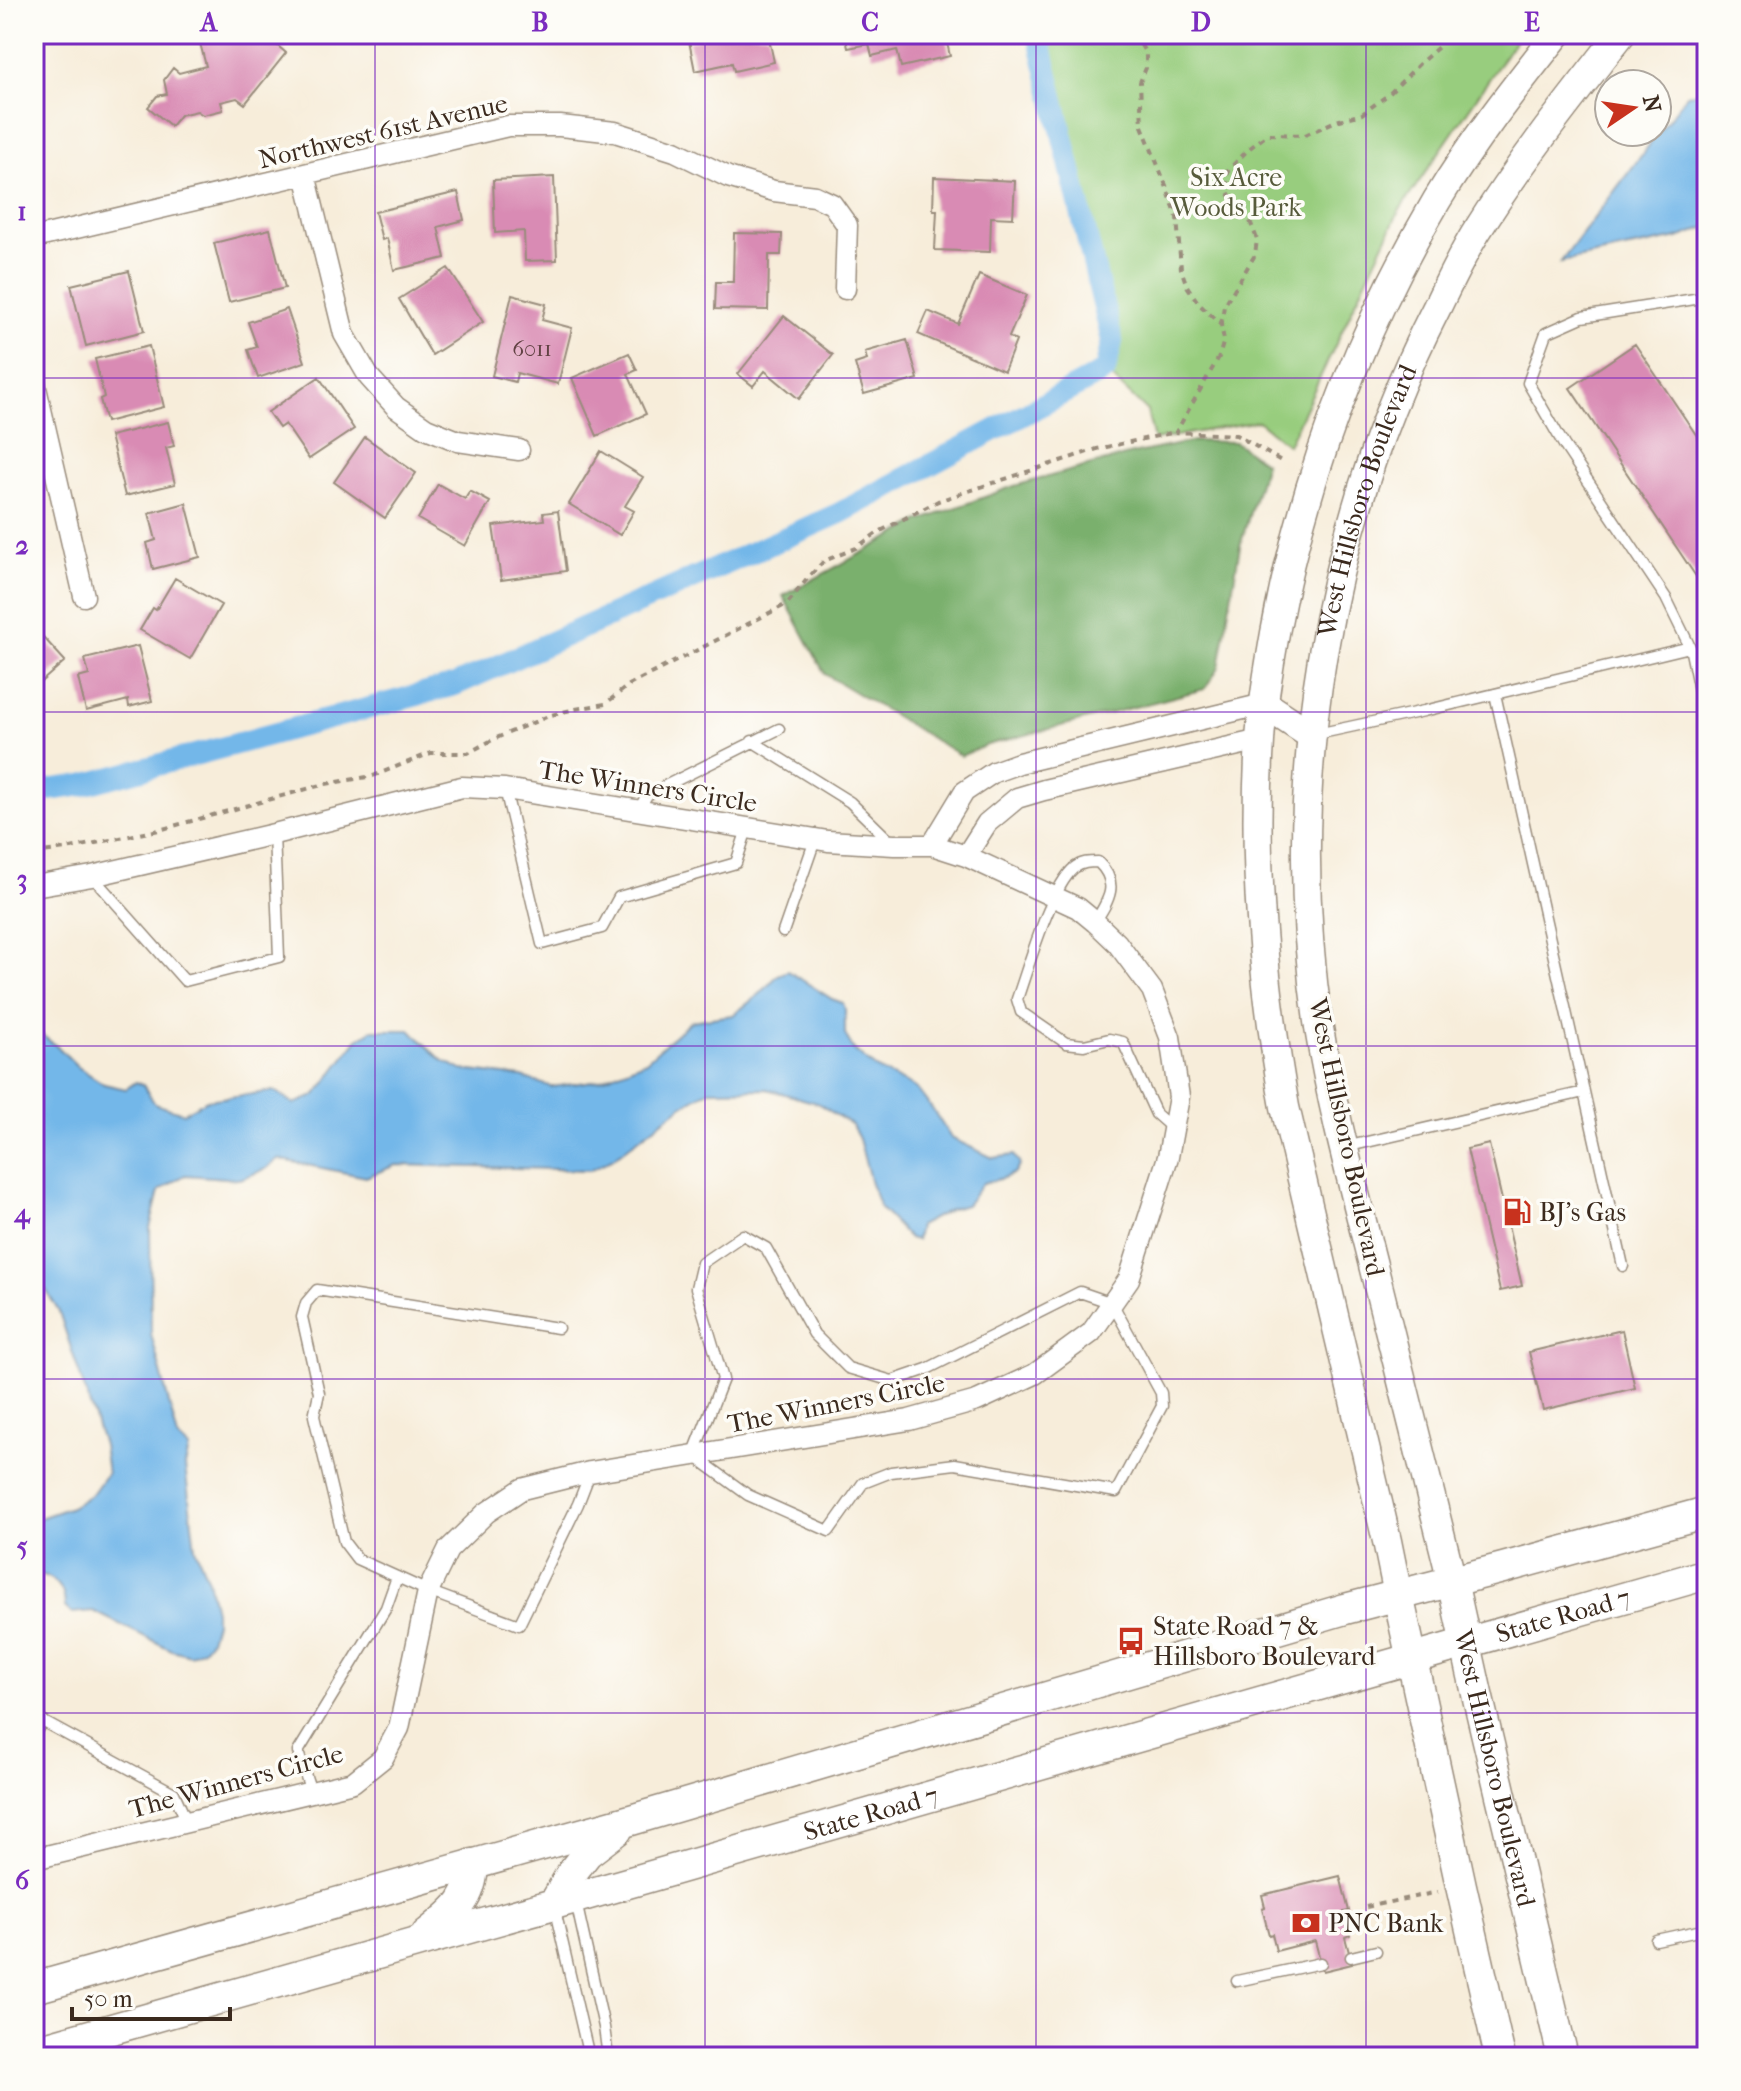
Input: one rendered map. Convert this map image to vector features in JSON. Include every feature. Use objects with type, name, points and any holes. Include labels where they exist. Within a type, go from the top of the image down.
[{"type":"main road","points":[[34,1988],[631,1820],[1316,1617],[1707,1512]]},
{"type":"main road","name":"State Road 7","points":[[34,2051],[1707,1574]]},
{"type":"main road","name":"West Hillsboro Boulevard","points":[[1452,1581],[1563,2057]]},
{"type":"main road","name":"West Hillsboro Boulevard","points":[[1398,1595],[1500,2057]]},
{"type":"main road","points":[[564,1901],[573,1871],[587,1853],[631,1820]]},
{"type":"main road","points":[[416,1943],[455,1912],[468,1895],[473,1864]]},
{"type":"street","name":"West Hillsboro Boulevard","points":[[1398,1595],[1285,1107],[1276,1056],[1261,940],[1258,821],[1260,740],[1278,617],[1303,509],[1338,408],[1373,321],[1416,237],[1461,162],[1557,34]]},
{"type":"street","name":"West Hillsboro Boulevard","points":[[1452,1581],[1343,1147],[1319,1029],[1306,855],[1311,735],[1331,610],[1343,559],[1371,461],[1402,379],[1480,226],[1517,168],[1621,34]]},
{"type":"street","name":"Northwest 61st Avenue","points":[[34,238],[508,126],[560,126],[615,132],[675,151],[728,177],[774,191],[815,196],[832,204],[847,225],[845,289]]},
{"type":"street","points":[[305,174],[344,334],[369,377],[396,407],[426,428],[458,441],[519,450]]},
{"type":"street","points":[[34,379],[84,596]]},
{"type":"street","points":[[932,845],[964,792],[994,772],[1019,763],[1264,704],[1311,735]]},
{"type":"street","points":[[966,856],[987,823],[1017,798],[1260,740],[1311,735]]},
{"type":"street","points":[[1066,751],[1074,783]]},
{"type":"street","name":"The Winners Circle","points":[[34,886],[92,876],[274,834],[462,787],[505,789],[815,840],[932,845],[966,856],[1078,908],[1117,943],[1152,990],[1170,1037],[1179,1097],[1168,1157],[1129,1279],[1091,1333],[1035,1374],[977,1401],[909,1420],[590,1472],[522,1489],[486,1513],[448,1550],[428,1591],[399,1728],[383,1758],[353,1782],[34,1859]]},
{"type":"lane","points":[[1707,297],[1582,317],[1546,333],[1528,383],[1572,457],[1666,598],[1690,647],[1707,729]]},
{"type":"lane","points":[[1311,735],[1690,647]]},
{"type":"lane","points":[[1495,694],[1623,1266]]},
{"type":"lane","points":[[638,811],[647,795],[779,729]]},
{"type":"lane","points":[[752,741],[850,802],[894,845]]},
{"type":"lane","points":[[505,789],[542,944],[602,928],[619,897],[736,863],[747,829]]},
{"type":"lane","points":[[92,876],[185,981],[279,957],[274,834]]},
{"type":"lane","points":[[783,932],[815,840]]},
{"type":"lane","points":[[1095,922],[1109,899],[1111,886],[1107,871],[1098,862],[1086,862],[1073,869],[1054,897],[1017,999],[1021,1012],[1066,1043],[1084,1045],[1109,1039],[1123,1042],[1156,1114],[1173,1129]]},
{"type":"lane","points":[[1343,1147],[1584,1092]]},
{"type":"lane","points":[[743,1235],[766,1248],[814,1334],[848,1368],[892,1381],[927,1369],[1080,1292],[1112,1303],[1161,1393],[1162,1406],[1116,1492],[955,1464],[891,1472],[863,1483],[829,1531],[748,1495],[693,1455],[723,1379],[696,1288],[702,1263],[743,1235]]},
{"type":"lane","points":[[558,1328],[317,1290],[306,1303],[302,1317],[319,1393],[314,1416],[344,1542],[357,1559],[428,1591],[519,1625],[578,1504],[590,1472]]},
{"type":"lane","points":[[311,1792],[298,1752],[386,1608],[397,1577]]},
{"type":"lane","points":[[34,1735],[42,1721],[174,1793],[187,1822]]},
{"type":"lane","points":[[564,1901],[589,2057]]},
{"type":"lane","points":[[564,1901],[604,2027],[608,2057]]},
{"type":"lane","points":[[1656,1940],[1707,1929]]},
{"type":"lane","points":[[1351,1957],[1376,1951]]},
{"type":"lane","points":[[1237,1981],[1321,1963]]},
{"type":"path","points":[[1135,34],[1146,54],[1146,68],[1140,82],[1142,126],[1177,217],[1181,269],[1187,286],[1199,304],[1221,325]]},
{"type":"path","points":[[1176,432],[1219,357],[1224,340],[1221,325],[1224,306],[1255,255],[1257,239],[1250,221],[1227,190],[1228,170],[1268,134],[1305,135],[1336,121],[1362,114],[1389,94],[1442,44],[1447,34]]},
{"type":"path","points":[[34,853],[159,830],[325,784],[373,776],[431,753],[468,753],[551,715],[605,704],[629,685],[787,604],[824,561],[856,548],[877,533],[938,501],[1097,449],[1176,432],[1236,435],[1283,462]]},
{"type":"path","points":[[1366,1907],[1461,1886]]},
{"type":"green space","name":"Six Acre Woods Park","points":[[1038,34],[1520,34],[1399,211],[1288,445],[1258,421],[1154,440],[1147,411],[1105,371],[1112,340]]},
{"type":"green space","points":[[1194,441],[1235,442],[1265,463],[1240,546],[1219,667],[1205,689],[987,745],[961,756],[825,674],[783,596],[920,521],[1014,486],[1132,454]]},
{"type":"water","points":[[1707,89],[1707,227],[1678,238],[1561,262],[1647,148],[1673,148],[1673,114],[1687,95]]},
{"type":"water","points":[[788,971],[843,1003],[845,1034],[853,1049],[875,1068],[916,1088],[951,1138],[993,1158],[1014,1155],[1020,1164],[1015,1173],[983,1183],[966,1205],[919,1226],[916,1240],[909,1238],[880,1208],[852,1125],[817,1103],[767,1089],[709,1090],[682,1106],[612,1159],[590,1170],[396,1165],[366,1177],[278,1159],[266,1169],[240,1179],[185,1175],[159,1191],[150,1228],[151,1334],[178,1438],[189,1448],[185,1466],[195,1548],[208,1580],[215,1611],[210,1640],[203,1649],[190,1655],[172,1650],[93,1611],[71,1613],[65,1607],[57,1583],[47,1576],[34,1574],[34,1520],[71,1507],[92,1494],[107,1473],[103,1445],[59,1312],[46,1290],[34,1282],[34,1029],[78,1067],[104,1084],[126,1089],[136,1082],[143,1085],[155,1104],[183,1113],[207,1100],[275,1091],[294,1104],[315,1096],[358,1039],[372,1030],[410,1030],[442,1060],[462,1070],[522,1077],[552,1087],[600,1080],[646,1061],[691,1021],[733,1015],[778,975]]},
{"type":"building","points":[[238,34],[264,34],[286,53],[245,104],[237,98],[221,102],[223,110],[203,115],[197,111],[180,115],[171,126],[148,107],[157,96],[167,94],[164,80],[173,68],[179,73],[206,66],[200,43]]},
{"type":"building","points":[[698,34],[768,34],[774,62],[734,71],[732,63],[695,71],[689,41],[699,39]]},
{"type":"building","points":[[845,34],[945,34],[950,56],[901,67],[897,50],[872,56],[869,44],[848,48]]},
{"type":"building","points":[[554,177],[557,260],[525,261],[524,231],[495,233],[493,180]]},
{"type":"building","points":[[934,177],[1015,181],[1013,218],[991,217],[990,252],[935,250],[937,210],[933,210]]},
{"type":"building","points":[[458,192],[464,220],[438,227],[445,258],[394,270],[387,238],[382,240],[375,212]]},
{"type":"building","points":[[270,229],[285,288],[229,302],[214,243]]},
{"type":"building","points":[[734,233],[782,234],[781,255],[769,255],[768,310],[715,309],[716,282],[733,282]]},
{"type":"building","points":[[448,268],[483,322],[432,355],[399,299]]},
{"type":"building","points":[[129,271],[144,331],[86,346],[71,285]]},
{"type":"building","points":[[979,275],[1027,295],[1009,337],[1016,341],[1004,371],[918,334],[928,311],[958,324]]},
{"type":"building","points":[[512,295],[546,304],[542,320],[572,328],[558,384],[517,373],[515,382],[492,376]]},
{"type":"building","points":[[287,309],[305,362],[258,378],[248,350],[257,347],[248,322]]},
{"type":"building","points":[[784,316],[833,355],[799,399],[765,371],[753,386],[738,374]]},
{"type":"building","points":[[907,340],[918,379],[864,394],[855,364],[867,360],[865,352]]},
{"type":"building","points":[[1635,344],[1707,451],[1707,593],[1570,388]]},
{"type":"building","points":[[149,346],[164,407],[106,422],[95,359]]},
{"type":"building","points":[[629,353],[637,370],[628,374],[646,414],[597,436],[572,378]]},
{"type":"building","points":[[319,377],[354,429],[309,459],[285,424],[279,428],[268,412]]},
{"type":"building","points":[[168,422],[174,446],[166,448],[175,484],[125,496],[110,436]]},
{"type":"building","points":[[365,437],[416,473],[385,518],[334,482]]},
{"type":"building","points":[[601,451],[643,477],[625,506],[634,511],[620,535],[569,504]]},
{"type":"building","points":[[438,484],[465,499],[470,491],[490,502],[465,546],[418,519]]},
{"type":"building","points":[[186,503],[200,557],[153,569],[147,543],[156,540],[149,513]]},
{"type":"building","points":[[558,511],[566,571],[501,580],[493,526],[544,520],[543,513]]},
{"type":"building","points":[[175,578],[221,605],[190,659],[140,630]]},
{"type":"building","points":[[34,627],[65,661],[34,688]]},
{"type":"building","points":[[138,646],[152,701],[129,707],[128,700],[86,711],[78,678],[89,675],[85,659]]},
{"type":"building","points":[[1489,1144],[1522,1286],[1500,1291],[1467,1149]]},
{"type":"building","points":[[1622,1330],[1635,1388],[1543,1410],[1529,1352]]},
{"type":"building","name":"PNC Bank","points":[[1340,1876],[1349,1911],[1344,1912],[1350,1935],[1345,1937],[1352,1964],[1323,1971],[1315,1941],[1276,1951],[1262,1908],[1265,1907],[1262,1895]]},
{"type":"waterway","points":[[34,792],[83,785],[455,685],[840,513],[1105,371],[1112,341],[1038,34]]},
{"type":"place","name":"BJ’s Gas","points":[[1517,1212]]},
{"type":"place","name":"State Road 7 & Hillsboro Boulevard","points":[[1131,1641]]},
{"type":"place","name":"PNC Bank","points":[[1306,1923]]}]
